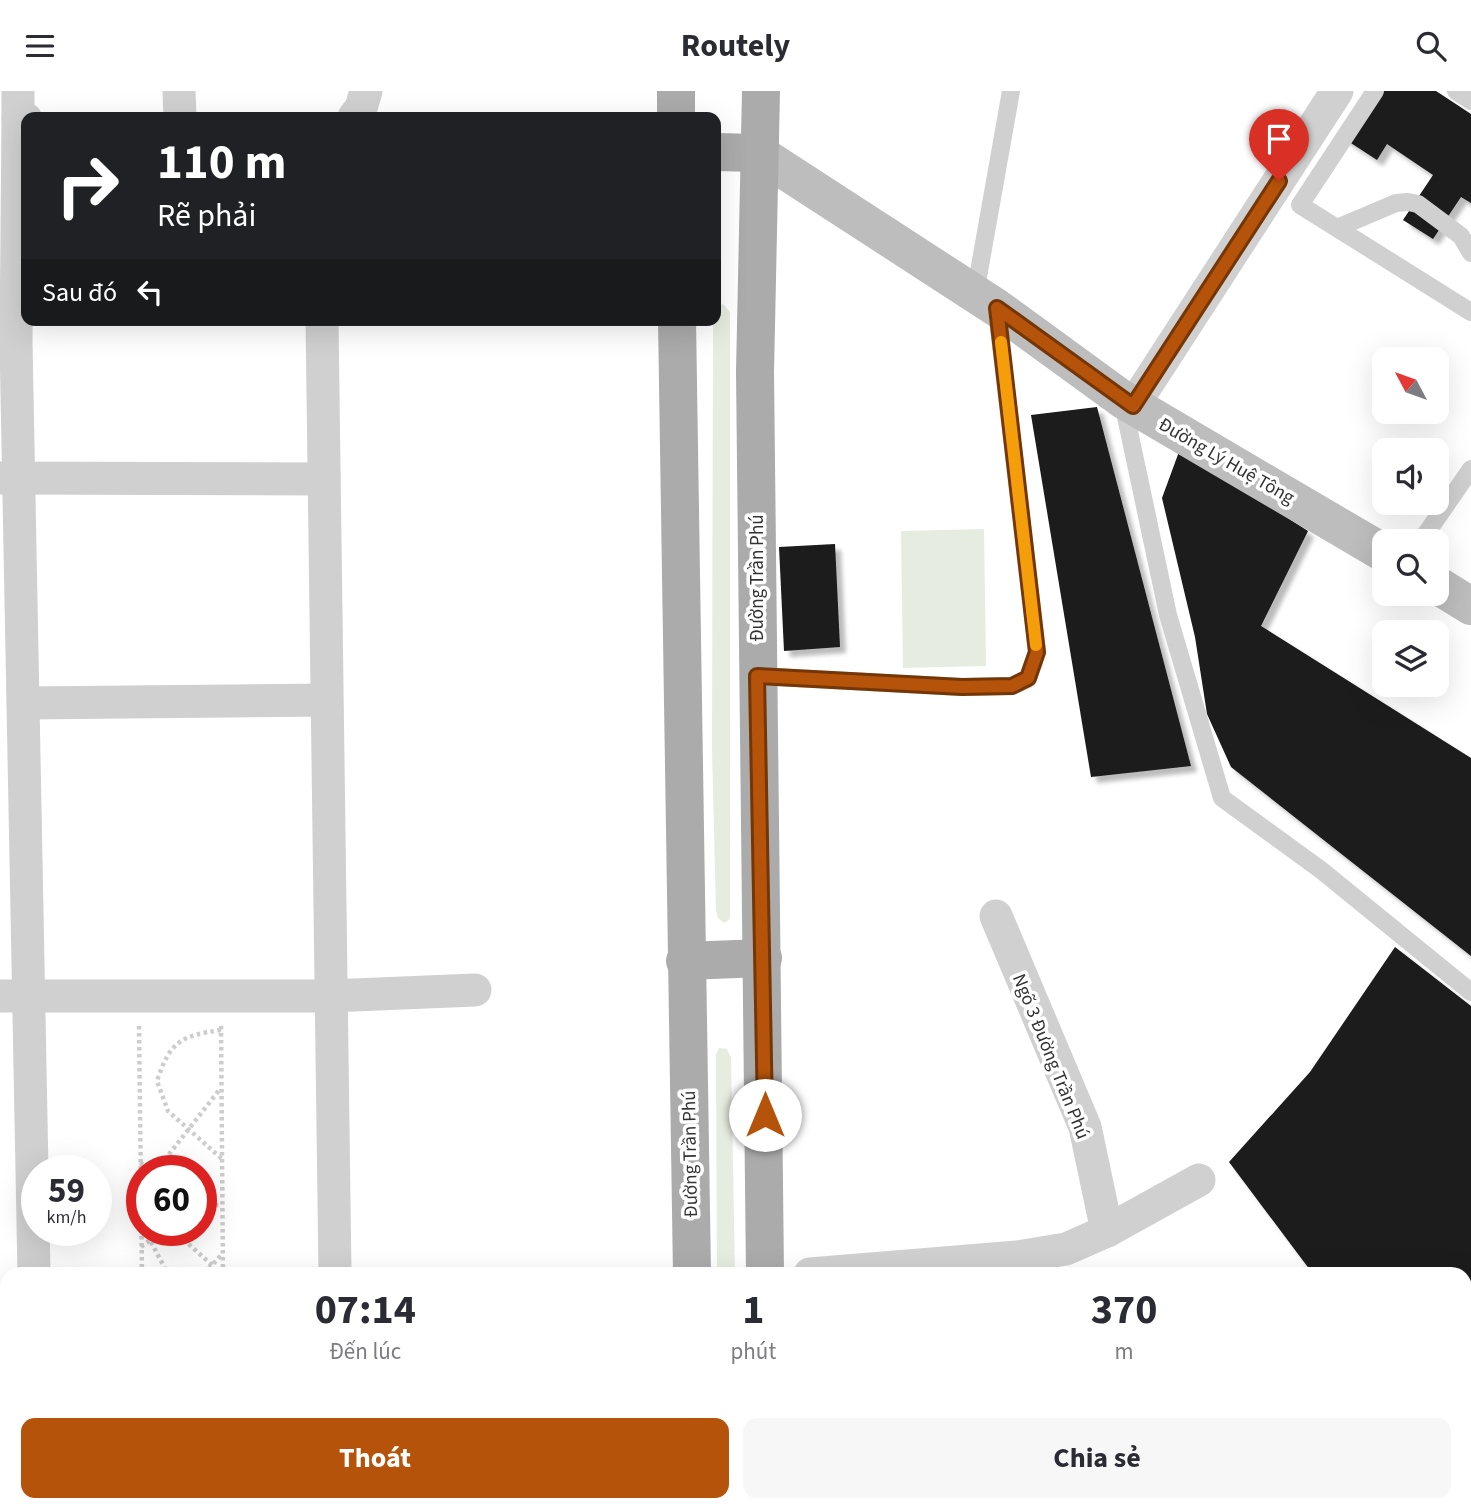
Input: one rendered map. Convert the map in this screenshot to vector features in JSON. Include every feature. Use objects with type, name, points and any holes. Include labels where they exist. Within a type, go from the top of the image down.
[{"type":"main road","points":[[676,91],[676,112]]},
{"type":"main road","name":"Đường Trần Phú","points":[[761,91],[755,295],[765,1267]]},
{"type":"main road","points":[[721,152],[758,153]]},
{"type":"main road","name":"Đường Lý Huệ Tông","points":[[758,153],[986,301],[1128,403],[1372,546]]},
{"type":"main road","name":"Đường Trần Phú","points":[[677,326],[692,1267]]},
{"type":"main road","points":[[1449,592],[1471,606]]},
{"type":"main road","points":[[685,961],[763,958]]},
{"type":"street","points":[[179,91],[180,112]]},
{"type":"street","points":[[358,112],[366,91]]},
{"type":"street","points":[[1128,403],[1338,91]]},
{"type":"street","points":[[21,109],[20,254],[9,478],[23,703],[14,996],[33,1267]]},
{"type":"street","points":[[322,326],[335,1267]]},
{"type":"street","points":[[9,478],[324,479]]},
{"type":"street","points":[[23,703],[326,700]]},
{"type":"street","name":"Ngõ 3 Đường Trần Phú","points":[[996,916],[1084,1127],[1107,1231]]},
{"type":"street","points":[[14,996],[330,996],[475,990]]},
{"type":"street","points":[[895,1267],[1017,1257],[1066,1249],[1107,1231],[1199,1180]]},
{"type":"lane","points":[[757,676],[962,687],[1012,686],[1028,678],[1037,652],[986,301],[1011,91]]},
{"type":"lane","points":[[1375,91],[1300,205],[1471,312]]},
{"type":"lane","points":[[1456,91],[1471,101]]},
{"type":"lane","points":[[1337,229],[1396,203],[1408,202],[1418,204],[1461,236],[1471,253]]},
{"type":"lane","points":[[1128,403],[1168,615],[1222,798],[1321,870],[1471,992]]},
{"type":"lane","points":[[1429,529],[1471,469]]},
{"type":"path","points":[[221,1015],[223,1267]]},
{"type":"path","points":[[139,1017],[141,1155]]},
{"type":"path","points":[[221,1030],[191,1035],[180,1041],[169,1050],[157,1080],[160,1096],[168,1111],[222,1159]]},
{"type":"path","points":[[169,1155],[221,1088]]},
{"type":"path","points":[[217,1205],[222,1205]]},
{"type":"path","points":[[153,1246],[164,1267]]},
{"type":"path","points":[[191,1246],[213,1266],[223,1253]]},
{"type":"path","points":[[141,1247],[142,1267]]},
{"type":"shaded area","points":[[721,305],[730,312],[730,919],[724,923],[718,918],[716,910],[712,750],[713,326],[721,326]]},
{"type":"shaded area","points":[[984,529],[986,666],[903,668],[901,531]]},
{"type":"shaded area","points":[[719,1048],[727,1049],[731,1058],[735,1267],[717,1267],[716,1054]]},
{"type":"building","points":[[1365,91],[1436,91],[1471,114],[1471,203],[1461,197],[1433,239],[1403,220],[1433,175],[1387,144],[1377,160],[1337,134]]},
{"type":"building","points":[[1097,407],[1191,766],[1091,777],[1031,415]]},
{"type":"building","points":[[1180,449],[1308,531],[1261,626],[1471,758],[1471,956],[1231,767],[1207,714],[1195,637],[1162,498]]},
{"type":"building","points":[[835,544],[840,647],[784,651],[779,547]]},
{"type":"building","points":[[1395,947],[1471,1006],[1471,1267],[1308,1267],[1229,1162],[1310,1072]]},
{"type":"slow traffic","points":[[1001,342],[1036,645]]},
{"type":"route","points":[[765,1115],[757,676],[962,687],[1012,686],[1028,678],[1037,652],[997,308],[1133,406],[1279,181]]}]
